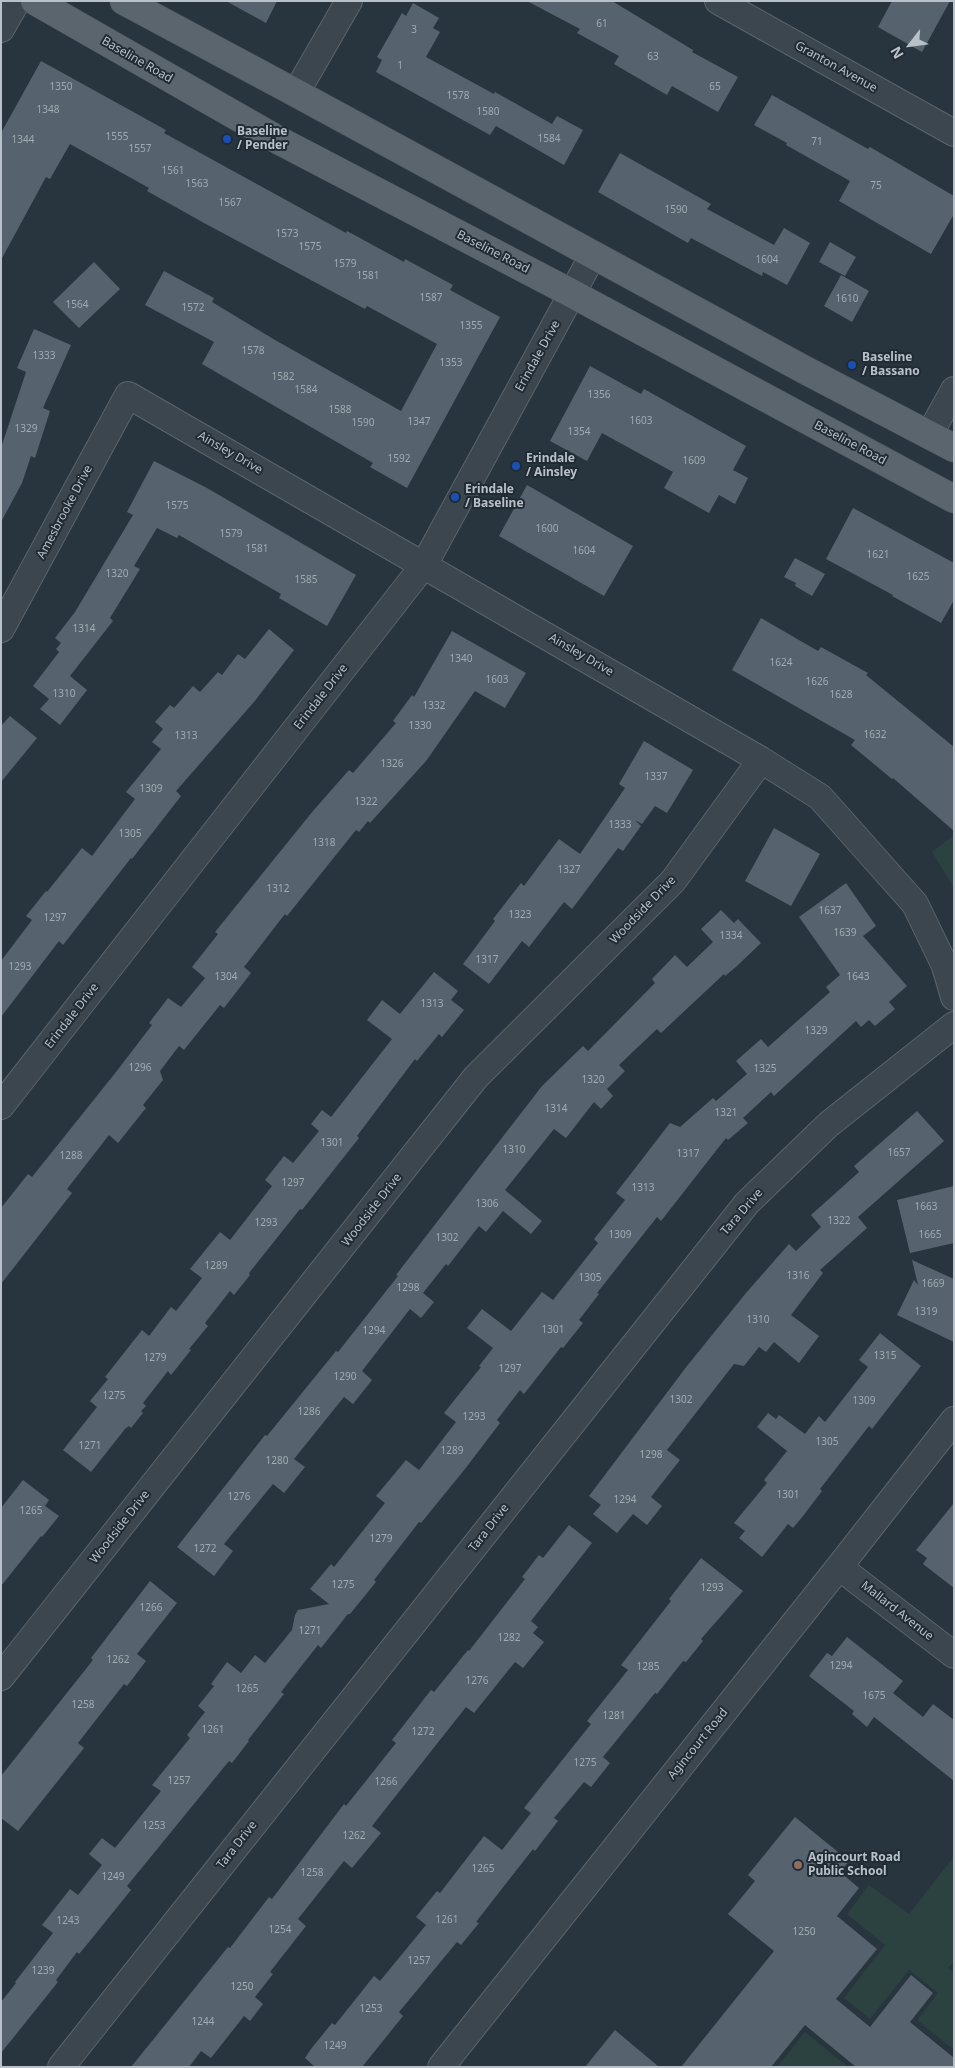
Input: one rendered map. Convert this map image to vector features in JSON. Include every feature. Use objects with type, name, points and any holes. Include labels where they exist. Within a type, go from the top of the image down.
[{"type":"main road","name":"Baseline Road","points":[[35,1],[280,141],[571,293],[954,500]]},
{"type":"main road","points":[[124,1],[954,448]]},
{"type":"street","points":[[1,29],[17,1]]},
{"type":"street","points":[[296,93],[349,1]]},
{"type":"street","name":"Granton Avenue","points":[[718,1],[954,134]]},
{"type":"street","name":"Erindale Drive","points":[[1,1106],[424,565],[593,255]]},
{"type":"street","points":[[929,435],[954,390]]},
{"type":"street","name":"Ainsley Drive","points":[[128,395],[761,760],[820,797],[915,904],[945,966],[954,997]]},
{"type":"street","name":"Amesbrooke Drive","points":[[1,628],[128,395]]},
{"type":"street","name":"Woodside Drive","points":[[1,1677],[476,1077],[673,881],[761,760]]},
{"type":"street","name":"Tara Drive","points":[[61,2067],[747,1203],[830,1124],[954,1025]]},
{"type":"street","name":"Agincourt Road","points":[[441,2067],[954,1420]]},
{"type":"street","name":"Mallard Avenue","points":[[839,1567],[954,1655]]},
{"type":"green space","points":[[954,835],[954,888],[932,852]]},
{"type":"green space","points":[[952,1859],[954,1860],[954,1961],[948,1968],[954,1973],[954,2050],[917,2020],[938,1993],[909,1970],[870,2019],[844,1998],[885,1945],[847,1914],[869,1885],[909,1914]]},
{"type":"green space","points":[[805,2032],[848,2067],[777,2067]]},
{"type":"building","points":[[226,1],[277,1],[266,23]]},
{"type":"building","points":[[527,1],[612,1],[693,50],[692,52],[738,77],[718,112],[672,86],[667,95],[614,64],[619,56],[577,33],[580,29]]},
{"type":"building","points":[[892,1],[950,1],[922,52],[878,27]]},
{"type":"building","points":[[413,3],[439,18],[433,28],[440,32],[426,57],[552,124],[557,116],[583,130],[564,165],[496,126],[490,135],[376,72],[382,60],[377,57],[402,13],[406,16]]},
{"type":"building","points":[[41,61],[166,130],[164,133],[346,233],[347,231],[404,262],[405,259],[453,285],[450,290],[500,317],[407,488],[370,467],[373,463],[202,364],[214,342],[145,305],[164,271],[214,298],[212,302],[275,340],[401,411],[437,344],[367,306],[365,309],[204,223],[147,191],[149,188],[70,144],[50,179],[46,177],[1,260],[1,133]]},
{"type":"building","points":[[772,95],[868,149],[870,147],[954,196],[954,214],[931,254],[839,201],[850,181],[754,125]]},
{"type":"building","points":[[620,153],[711,204],[707,209],[774,245],[784,228],[810,243],[787,285],[763,272],[762,276],[691,238],[688,243],[598,192]]},
{"type":"building","points":[[830,242],[856,257],[845,276],[819,262]]},
{"type":"building","points":[[94,262],[120,289],[79,328],[53,302]]},
{"type":"building","points":[[841,275],[869,291],[852,322],[824,306]]},
{"type":"building","points":[[34,329],[71,345],[43,408],[50,411],[35,458],[31,456],[22,483],[1,522],[1,448],[26,372],[17,368]]},
{"type":"building","points":[[590,366],[641,394],[644,389],[746,446],[733,470],[748,478],[735,504],[719,495],[709,513],[664,488],[673,472],[602,433],[587,461],[550,441]]},
{"type":"building","points":[[154,461],[207,488],[356,575],[327,626],[279,598],[281,594],[179,535],[177,538],[157,528],[134,566],[140,569],[110,618],[113,621],[70,676],[87,690],[60,725],[40,709],[49,699],[33,686],[59,652],[56,649],[61,643],[55,638],[75,612],[133,515],[127,512]]},
{"type":"building","points":[[527,485],[633,546],[604,596],[499,536]]},
{"type":"building","points":[[853,508],[954,563],[954,600],[941,623],[826,559]]},
{"type":"building","points":[[795,558],[825,574],[812,596],[795,586],[796,583],[784,577]]},
{"type":"building","points":[[761,618],[818,651],[821,647],[868,673],[866,675],[954,747],[954,831],[893,778],[851,745],[855,740],[732,670]]},
{"type":"building","points":[[269,629],[294,650],[254,702],[176,791],[181,796],[63,945],[59,941],[1,1017],[1,961],[32,920],[26,916],[46,891],[82,848],[92,856],[135,799],[126,792],[161,749],[152,742],[163,729],[155,722],[170,705],[174,708],[193,686],[200,692],[218,672],[222,675],[238,654],[245,659]]},
{"type":"building","points":[[452,631],[526,673],[505,708],[475,691],[426,761],[370,823],[368,821],[359,832],[356,830],[287,916],[285,914],[244,967],[251,973],[224,1008],[220,1005],[184,1050],[179,1046],[160,1071],[163,1080],[143,1105],[146,1108],[118,1143],[109,1135],[67,1189],[72,1193],[1,1284],[1,1208],[28,1174],[32,1177],[116,1072],[152,1025],[149,1023],[168,998],[181,1007],[205,978],[192,967],[218,934],[215,932],[313,811],[349,770],[353,773],[396,723],[393,721],[412,695],[414,697]]},
{"type":"building","points":[[10,716],[37,738],[1,782],[1,726]]},
{"type":"building","points":[[644,741],[693,770],[667,813],[655,806],[642,824],[635,820],[641,826],[623,851],[618,848],[572,909],[564,902],[529,947],[522,941],[489,984],[463,964],[495,921],[493,919],[521,883],[524,886],[559,839],[580,854],[625,788],[619,784]]},
{"type":"building","points":[[774,828],[820,854],[791,906],[745,881]]},
{"type":"building","points":[[846,883],[876,926],[863,936],[907,986],[889,1002],[895,1009],[875,1026],[869,1020],[861,1027],[856,1021],[774,1096],[771,1092],[743,1118],[748,1123],[728,1140],[726,1138],[661,1221],[657,1217],[597,1293],[599,1294],[579,1320],[583,1323],[563,1348],[561,1347],[524,1394],[520,1390],[497,1420],[500,1423],[465,1469],[421,1523],[419,1522],[374,1580],[376,1582],[350,1614],[348,1614],[321,1648],[318,1645],[281,1692],[284,1694],[232,1763],[229,1761],[127,1886],[131,1890],[79,1954],[77,1952],[56,1980],[58,1982],[1,2053],[1,2002],[53,1933],[42,1925],[70,1889],[78,1895],[102,1865],[89,1854],[102,1838],[115,1848],[161,1791],[152,1785],[190,1738],[187,1735],[205,1712],[198,1706],[214,1686],[211,1684],[227,1662],[241,1673],[255,1655],[265,1663],[292,1630],[298,1610],[329,1604],[310,1589],[331,1564],[334,1567],[385,1503],[376,1496],[406,1460],[419,1470],[456,1422],[444,1413],[481,1367],[479,1366],[493,1348],[467,1328],[482,1309],[511,1331],[542,1292],[553,1300],[598,1243],[594,1239],[625,1200],[616,1193],[670,1123],[680,1127],[713,1098],[716,1101],[747,1074],[736,1061],[761,1039],[768,1047],[830,992],[826,987],[840,975],[799,917]]},
{"type":"building","points":[[721,910],[734,923],[738,919],[761,943],[725,976],[724,974],[661,1033],[657,1029],[619,1065],[625,1071],[607,1089],[613,1096],[601,1109],[594,1102],[566,1138],[554,1129],[505,1190],[542,1221],[531,1234],[503,1211],[486,1232],[479,1226],[448,1266],[446,1264],[423,1293],[434,1302],[421,1318],[410,1309],[362,1371],[372,1380],[353,1404],[344,1397],[294,1459],[305,1467],[284,1493],[273,1484],[224,1544],[233,1551],[214,1576],[177,1547],[265,1435],[267,1436],[336,1351],[338,1352],[542,1086],[583,1046],[588,1051],[655,983],[652,979],[675,955],[687,967],[713,942],[701,929]]},
{"type":"building","points":[[434,972],[458,991],[451,1000],[464,1010],[442,1037],[439,1034],[417,1061],[415,1059],[357,1136],[359,1138],[249,1273],[250,1275],[234,1295],[230,1291],[205,1323],[208,1326],[189,1349],[191,1350],[171,1375],[168,1371],[143,1403],[146,1406],[141,1411],[143,1413],[131,1428],[129,1426],[125,1429],[91,1472],[63,1450],[97,1407],[90,1401],[108,1379],[105,1377],[142,1330],[149,1336],[171,1307],[176,1311],[202,1278],[190,1269],[220,1232],[230,1240],[272,1186],[265,1180],[284,1156],[293,1163],[319,1131],[311,1124],[322,1110],[331,1117],[392,1039],[367,1020],[382,1000],[400,1014]]},
{"type":"building","points":[[917,1111],[944,1141],[858,1217],[867,1228],[820,1270],[823,1273],[791,1315],[819,1336],[799,1363],[774,1342],[766,1352],[759,1347],[744,1366],[734,1364],[667,1450],[680,1460],[651,1497],[662,1506],[647,1525],[633,1514],[617,1533],[593,1514],[601,1505],[589,1496],[687,1366],[746,1293],[789,1244],[796,1251],[821,1227],[811,1215],[859,1172],[854,1166]]},
{"type":"building","points":[[954,1186],[954,1243],[910,1253],[897,1200]]},
{"type":"building","points":[[912,1260],[954,1279],[954,1342],[897,1315],[914,1280],[918,1285]]},
{"type":"building","points":[[880,1333],[921,1366],[872,1429],[869,1426],[820,1489],[822,1491],[803,1516],[793,1528],[788,1524],[762,1557],[739,1538],[745,1531],[734,1523],[767,1483],[764,1480],[787,1451],[757,1427],[768,1413],[776,1419],[779,1415],[805,1434],[819,1416],[825,1422],[868,1367],[859,1360]]},
{"type":"building","points":[[23,1480],[49,1500],[45,1506],[59,1516],[1,1586],[1,1508]]},
{"type":"building","points":[[954,1503],[954,1588],[923,1564],[927,1558],[916,1550]]},
{"type":"building","points":[[569,1525],[592,1543],[531,1621],[538,1627],[533,1633],[544,1642],[523,1668],[515,1662],[474,1713],[466,1707],[372,1826],[381,1833],[352,1868],[344,1861],[298,1919],[306,1926],[270,1972],[273,1974],[255,1997],[263,2004],[250,2021],[244,2016],[211,2058],[201,2051],[189,2067],[131,2067],[228,1947],[230,1948],[269,1897],[272,1899],[344,1804],[346,1806],[396,1743],[392,1740],[431,1690],[434,1692],[469,1651],[525,1579],[522,1577],[539,1555],[543,1558]]},
{"type":"building","points":[[701,1558],[743,1591],[701,1639],[703,1641],[686,1662],[683,1661],[657,1694],[655,1693],[603,1757],[610,1763],[591,1787],[584,1782],[554,1818],[558,1821],[535,1851],[533,1849],[476,1922],[479,1923],[461,1945],[457,1942],[399,2012],[403,2016],[362,2067],[315,2067],[305,2058],[311,2049],[332,2023],[335,2025],[374,1976],[380,1981],[426,1925],[416,1917],[437,1891],[440,1893],[484,1836],[502,1850],[531,1813],[524,1808],[591,1724],[587,1721],[628,1670],[621,1665],[671,1601],[669,1599]]},
{"type":"building","points":[[150,1581],[177,1603],[137,1654],[146,1661],[127,1686],[124,1684],[78,1743],[84,1748],[18,1831],[1,1818],[1,1776],[93,1660],[91,1658]]},
{"type":"building","points":[[847,1637],[903,1681],[893,1693],[923,1717],[933,1704],[954,1720],[954,1781],[874,1717],[867,1727],[852,1714],[854,1711],[809,1676],[827,1653],[832,1656]]},
{"type":"building","points":[[795,1817],[849,1861],[840,1872],[859,1888],[837,1916],[877,1949],[836,1999],[870,2027],[911,1975],[933,1993],[910,2022],[954,2058],[954,2067],[856,2067],[805,2025],[771,2067],[681,2067],[774,1951],[728,1914],[755,1881],[748,1875]]},
{"type":"building","points":[[615,2030],[659,2067],[585,2067]]},
{"type":"place","name":"Baseline / Pender","points":[[227,139]]},
{"type":"place","name":"Baseline / Bassano","points":[[852,365]]},
{"type":"place","name":"Erindale / Ainsley","points":[[516,466]]},
{"type":"place","name":"Erindale / Baseline","points":[[455,497]]},
{"type":"place","name":"Agincourt Road Public School","points":[[798,1865]]}]
